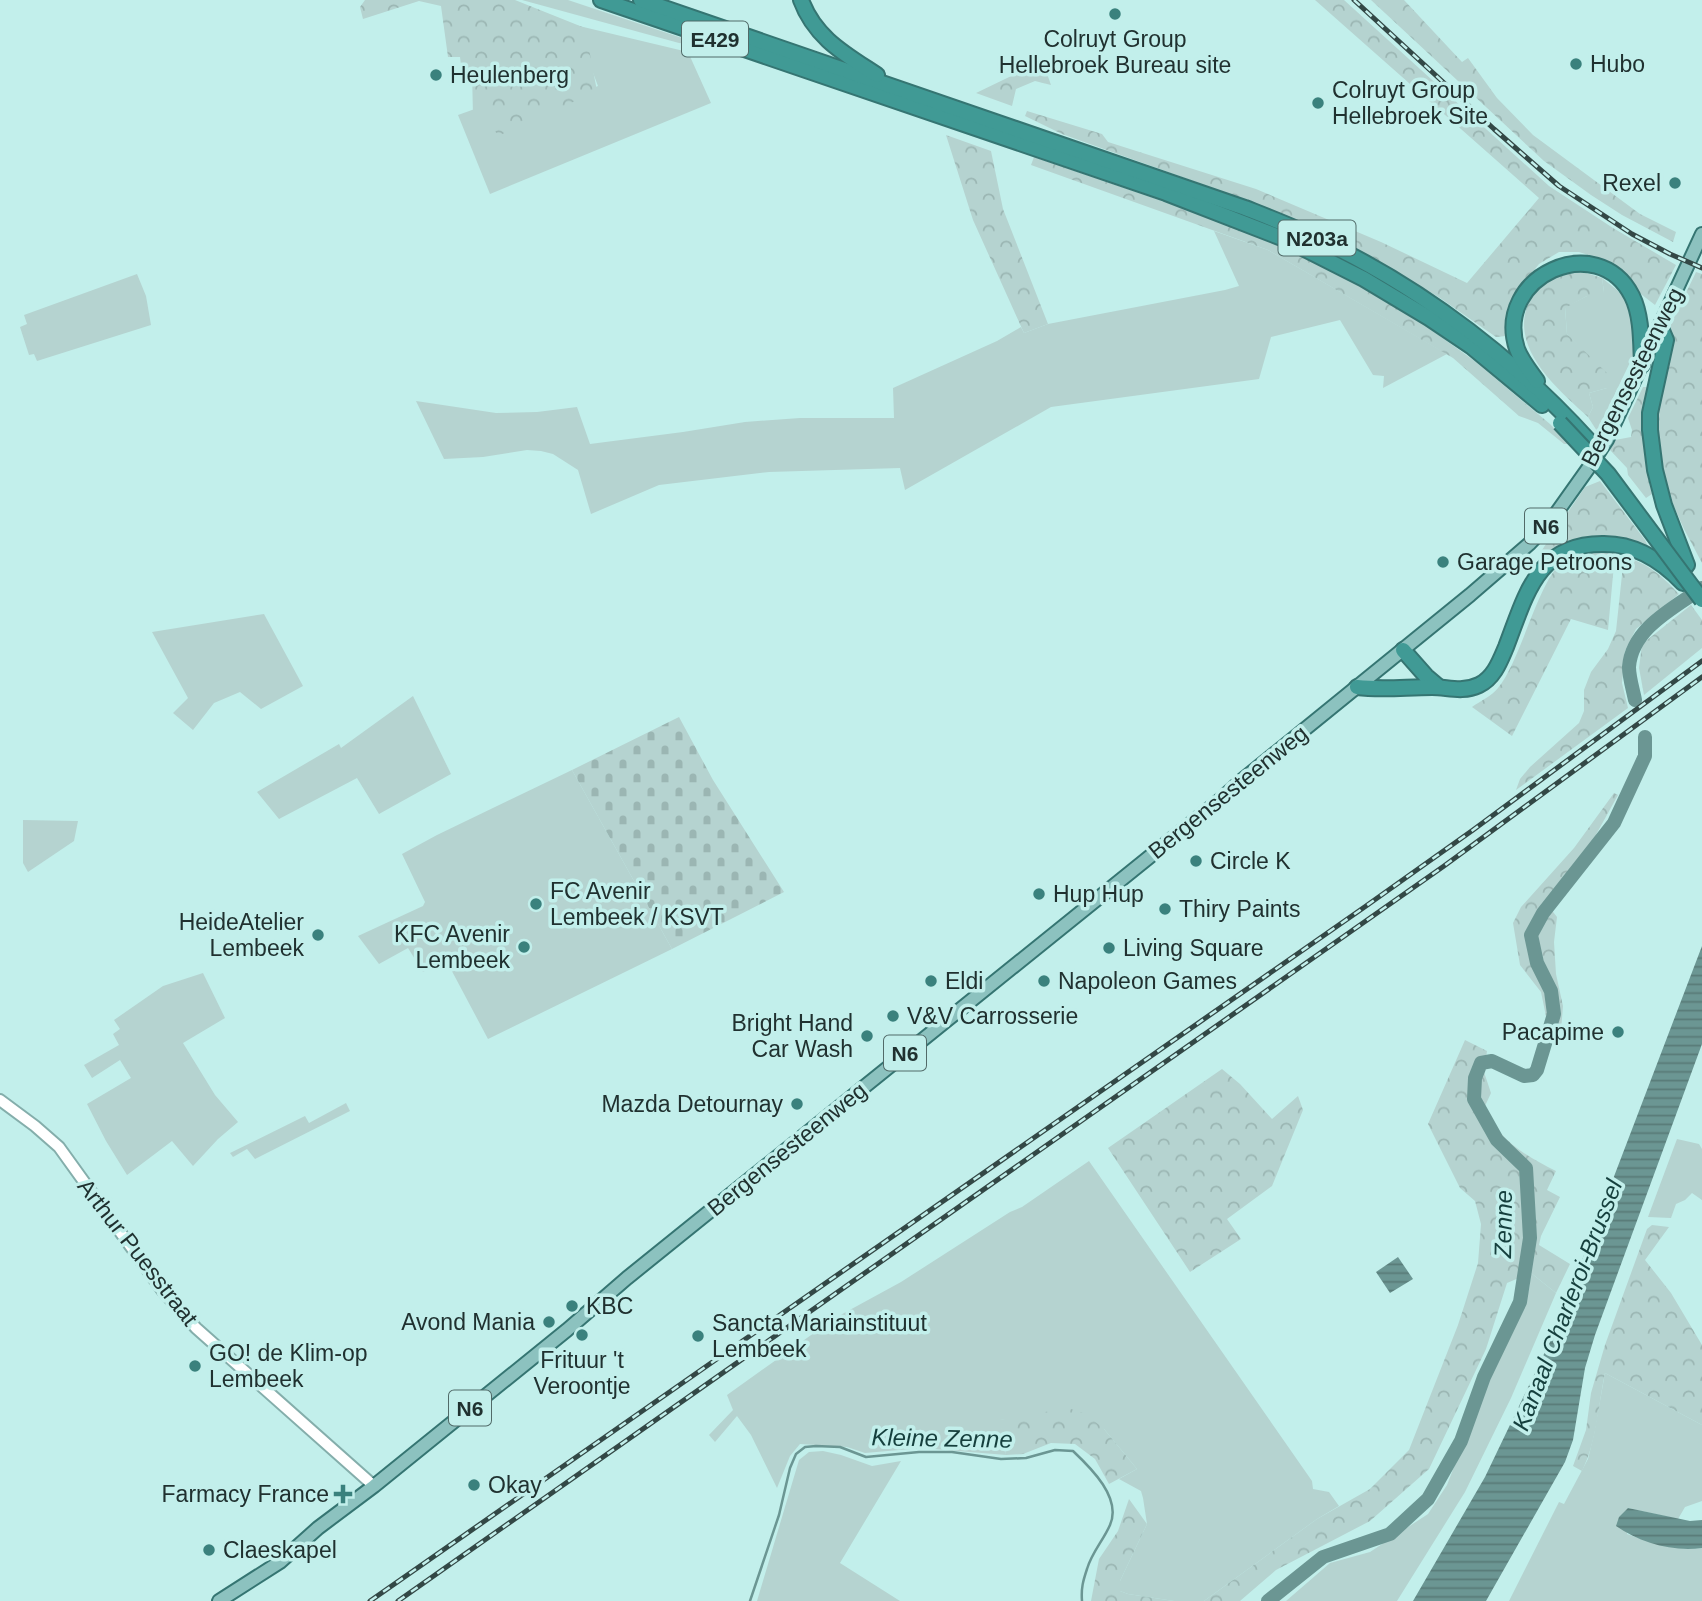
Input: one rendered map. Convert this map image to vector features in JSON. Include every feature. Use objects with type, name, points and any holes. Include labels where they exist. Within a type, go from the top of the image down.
[{"type":"highway","name":"E429","points":[[601,0],[831,72]]},
{"type":"highway","name":"E429","points":[[641,0],[831,72]]},
{"type":"highway","points":[[801,0],[803,8],[816,26],[841,52],[898,89]]},
{"type":"highway","name":"N203a","points":[[831,72],[898,89],[1245,208],[1330,244],[1408,288],[1449,316],[1547,397],[1608,474],[1702,602]]},
{"type":"highway","name":"N203a","points":[[831,72],[1166,193],[1287,240],[1383,290],[1472,347],[1564,420],[1613,468],[1702,586]]},
{"type":"highway","points":[[1547,397],[1518,350],[1514,316],[1521,299],[1537,278],[1563,265],[1581,264],[1600,268],[1613,274],[1625,285],[1633,298],[1638,315],[1642,365]]},
{"type":"highway","points":[[1661,326],[1666,340],[1650,413],[1650,430],[1655,470],[1664,505],[1687,565]]},
{"type":"highway","points":[[1357,687],[1378,690],[1440,687],[1463,690],[1479,685],[1494,672],[1527,595],[1541,570],[1561,552],[1573,547],[1612,544],[1629,547],[1653,558],[1672,572],[1702,602]]},
{"type":"highway","points":[[1403,650],[1426,676],[1440,687]]},
{"type":"main road","name":"Bergensesteenweg","points":[[219,1601],[280,1562],[318,1528],[374,1486],[1506,566],[1550,522],[1607,440],[1702,234]]},
{"type":"street","name":"Arthur Puesstraat","points":[[0,1100],[59,1147],[162,1290],[196,1328],[374,1486]]},
{"type":"green space","points":[[365,0],[515,0],[585,28],[597,91],[498,136],[484,112],[473,116],[472,72],[462,73],[460,57],[448,57],[441,6],[419,1],[363,19],[360,7]]},
{"type":"green space","points":[[522,0],[568,0],[706,46],[679,43]]},
{"type":"green space","points":[[1315,0],[1344,0],[1549,186],[1676,265],[1655,305],[1607,261],[1579,252],[1559,252],[1539,264],[1520,288],[1511,306],[1506,336],[1496,337],[1440,298],[1350,245],[1260,205],[1062,134],[1025,116],[1027,111],[1102,134],[1108,142],[1256,189],[1381,242],[1467,283],[1539,198]]},
{"type":"green space","points":[[1371,0],[1404,0],[1462,62],[1468,58],[1497,98],[1533,135],[1640,214],[1676,232],[1673,242],[1622,215],[1544,161]]},
{"type":"green space","points":[[575,25],[688,52],[711,103],[490,194],[458,115],[486,105],[500,129],[598,86]]},
{"type":"green space","points":[[1049,58],[1051,62],[1044,65],[1051,85],[1035,81],[1016,89],[1012,106],[976,93]]},
{"type":"green space","points":[[946,135],[991,151],[1003,209],[1048,324],[1024,333],[973,220]]},
{"type":"green space","points":[[1034,157],[1281,243],[1391,301],[1476,362],[1550,424],[1569,444],[1564,444],[1538,423],[1519,416],[1453,358],[1268,250],[1031,165]]},
{"type":"green space","points":[[1214,231],[1268,250],[1447,354],[1383,388],[1384,376],[1373,375],[1340,320],[1271,337],[1259,379],[1051,407],[905,490],[900,468],[769,472],[659,485],[591,514],[578,470],[553,454],[527,450],[483,457],[444,459],[416,401],[496,413],[577,407],[590,444],[745,422],[800,418],[894,418],[893,388],[997,341],[1021,327],[1024,333],[1048,324],[1239,286]]},
{"type":"green space","points":[[1580,271],[1602,278],[1604,292],[1600,299],[1587,296],[1565,308],[1567,334],[1612,378],[1607,388],[1589,393],[1593,407],[1588,417],[1542,370],[1533,356],[1524,326],[1527,306],[1541,286],[1556,277]]},
{"type":"green space","points":[[1696,272],[1702,274],[1702,563],[1667,491],[1657,445],[1660,398],[1671,324]]},
{"type":"green space","points":[[137,274],[146,296],[151,325],[37,361],[34,354],[29,355],[20,327],[27,324],[24,315]]},
{"type":"green space","points":[[1602,278],[1628,303],[1635,320],[1636,350],[1597,431],[1588,417],[1593,407],[1589,393],[1607,388],[1584,352],[1567,334],[1565,307],[1587,296],[1604,292]]},
{"type":"green space","points":[[1643,387],[1647,387],[1648,392],[1643,435],[1652,494],[1646,498],[1628,475],[1627,468],[1610,450],[1615,440],[1631,437],[1628,418]]},
{"type":"green space","points":[[1600,481],[1649,549],[1585,539],[1572,541],[1549,553],[1542,550],[1585,487]]},
{"type":"green space","points":[[1598,552],[1615,553],[1608,630],[1571,619],[1512,736],[1472,707],[1495,691],[1507,675],[1539,599],[1556,568],[1566,559]]},
{"type":"green space","points":[[1624,556],[1654,571],[1679,594],[1636,629],[1625,651],[1622,683],[1628,708],[1516,790],[1520,779],[1530,767],[1579,723],[1584,711],[1584,690],[1591,672],[1608,649],[1616,631]]},
{"type":"green space","points":[[1691,605],[1702,620],[1702,648],[1644,695],[1639,668],[1642,644]]},
{"type":"green space","points":[[264,614],[303,686],[261,709],[240,692],[214,703],[193,730],[173,713],[188,698],[152,632]]},
{"type":"green space","points":[[413,696],[451,774],[379,814],[357,778],[279,819],[257,792],[339,744],[341,748]]},
{"type":"green space","points":[[679,717],[713,780],[784,892],[672,949],[572,770]]},
{"type":"green space","name":"FC Avenir Lembeek / KSVT","points":[[572,770],[672,949],[488,1039],[446,960],[423,972],[408,948],[379,964],[358,936],[423,906],[425,902],[402,854]]},
{"type":"green space","points":[[1614,793],[1618,795],[1583,858],[1550,908],[1557,917],[1554,942],[1556,974],[1563,1006],[1561,1031],[1548,1026],[1541,992],[1520,965],[1513,923],[1521,907],[1574,848]]},
{"type":"green space","points":[[23,820],[78,821],[74,841],[28,872],[23,863]]},
{"type":"green space","points":[[203,973],[225,1018],[183,1043],[215,1095],[238,1122],[193,1166],[172,1141],[127,1175],[87,1104],[131,1078],[120,1060],[92,1078],[84,1065],[119,1045],[113,1034],[120,1029],[114,1020],[163,986]]},
{"type":"green space","points":[[1465,1040],[1487,1051],[1484,1072],[1491,1093],[1485,1106],[1496,1128],[1523,1153],[1556,1171],[1547,1190],[1560,1197],[1539,1245],[1570,1264],[1556,1293],[1531,1273],[1507,1283],[1486,1349],[1429,1469],[1370,1521],[1276,1570],[1240,1601],[1204,1601],[1317,1519],[1370,1489],[1409,1450],[1458,1325],[1478,1263],[1481,1224],[1475,1201],[1460,1188],[1428,1124]]},
{"type":"green space","points":[[1222,1069],[1240,1084],[1272,1119],[1298,1096],[1303,1110],[1272,1186],[1227,1219],[1241,1239],[1190,1272],[1108,1148]]},
{"type":"green space","points":[[346,1103],[350,1111],[255,1159],[247,1149],[233,1157],[230,1153],[305,1116],[309,1123]]},
{"type":"green space","points":[[1677,1139],[1699,1144],[1702,1149],[1702,1200],[1692,1193],[1676,1204],[1671,1218],[1648,1217]]},
{"type":"green space","points":[[1089,1161],[1312,1481],[1313,1489],[1329,1492],[1339,1506],[1204,1601],[1174,1601],[1120,1591],[1120,1581],[1147,1524],[1141,1491],[1119,1479],[1137,1469],[1104,1429],[1000,1420],[1006,1455],[922,1448],[865,1453],[847,1447],[800,1444],[790,1456],[777,1488],[751,1435],[737,1416],[715,1442],[709,1435],[733,1410],[727,1395],[835,1318],[901,1282],[1022,1207]]},
{"type":"green space","points":[[1652,1225],[1669,1227],[1645,1260],[1671,1293],[1702,1345],[1702,1425],[1605,1373],[1594,1436],[1582,1471],[1573,1466],[1586,1430],[1591,1393],[1605,1345],[1647,1229]]},
{"type":"green space","points":[[1531,1273],[1556,1293],[1511,1398],[1465,1492],[1397,1601],[1286,1601],[1330,1563],[1370,1552],[1428,1514],[1447,1485],[1491,1372],[1519,1318],[1529,1290]]},
{"type":"green space","points":[[1605,1373],[1702,1425],[1702,1501],[1685,1507],[1678,1519],[1628,1508],[1627,1534],[1673,1547],[1702,1548],[1702,1601],[1509,1601],[1559,1502],[1564,1504],[1588,1459]]},
{"type":"green space","points":[[1068,1408],[1086,1414],[1104,1429],[1137,1469],[1109,1484],[1095,1459],[1075,1444],[1051,1443],[1023,1454],[1006,1455],[999,1420]]},
{"type":"green space","points":[[823,1451],[872,1466],[901,1461],[840,1563],[900,1601],[757,1601],[799,1460],[809,1452]]},
{"type":"green space","points":[[1129,1499],[1147,1524],[1120,1581],[1120,1591],[1174,1601],[1091,1601],[1099,1559],[1118,1531]]},
{"type":"water","name":"Kanaal Charleroi-Brussel","points":[[1702,946],[1702,1044],[1595,1335],[1585,1368],[1573,1440],[1565,1462],[1486,1601],[1413,1601],[1485,1477],[1555,1331]]},
{"type":"water","points":[[1398,1257],[1413,1279],[1390,1293],[1376,1272]]},
{"type":"water","points":[[1628,1508],[1690,1521],[1702,1520],[1702,1548],[1668,1547],[1625,1532],[1616,1526],[1619,1517]]},
{"type":"waterway","name":"Zenne","points":[[1635,700],[1629,667],[1638,641],[1656,620],[1702,588]]},
{"type":"waterway","name":"Zenne","points":[[1268,1601],[1323,1557],[1390,1534],[1428,1499],[1461,1441],[1484,1377],[1520,1302],[1530,1238],[1526,1168],[1497,1140],[1474,1099],[1475,1078],[1481,1063],[1492,1061],[1524,1076],[1533,1075],[1537,1070],[1554,1014],[1551,991],[1537,963],[1531,935],[1543,913],[1614,823],[1645,756],[1645,737]]},
{"type":"waterway","name":"Kleine Zenne","points":[[750,1601],[779,1515],[790,1468],[796,1454],[805,1447],[816,1446],[840,1447],[866,1457],[952,1452],[1001,1459],[1026,1458],[1055,1450],[1073,1451],[1103,1484],[1112,1504],[1113,1515],[1089,1563],[1082,1601]]},
{"type":"railway","points":[[1354,0],[1559,186],[1632,234],[1702,268]]},
{"type":"railway","points":[[370,1601],[1366,906],[1702,661]]},
{"type":"railway","points":[[398,1601],[1444,866],[1702,677]]},
{"type":"place","name":"Colruyt Group Hellebroek Bureau site","points":[[1115,14]]},
{"type":"place","name":"Hubo","points":[[1576,64]]},
{"type":"place","name":"Heulenberg","points":[[436,75]]},
{"type":"place","name":"Colruyt Group Hellebroek Site","points":[[1318,103]]},
{"type":"place","name":"Rexel","points":[[1675,183]]},
{"type":"place","name":"Garage Petroons","points":[[1443,562]]},
{"type":"place","name":"Circle K","points":[[1196,861]]},
{"type":"place","name":"Hup Hup","points":[[1039,894]]},
{"type":"place","name":"FC Avenir Lembeek / KSVT","points":[[536,904]]},
{"type":"place","name":"Thiry Paints","points":[[1165,909]]},
{"type":"place","name":"HeideAtelier Lembeek","points":[[318,935]]},
{"type":"place","name":"KFC Avenir Lembeek","points":[[524,947]]},
{"type":"place","name":"Living Square","points":[[1109,948]]},
{"type":"place","name":"Eldi","points":[[931,981]]},
{"type":"place","name":"Napoleon Games","points":[[1044,981]]},
{"type":"place","name":"V&V Carrosserie","points":[[893,1016]]},
{"type":"place","name":"Pacapime","points":[[1618,1032]]},
{"type":"place","name":"Bright Hand Car Wash","points":[[867,1036]]},
{"type":"place","name":"Mazda Detournay","points":[[797,1104]]},
{"type":"place","name":"KBC","points":[[572,1306]]},
{"type":"place","name":"Avond Mania","points":[[549,1322]]},
{"type":"place","name":"Frituur 't Veroontje","points":[[582,1335]]},
{"type":"place","name":"Sancta Mariainstituut Lembeek","points":[[698,1336]]},
{"type":"place","name":"GO! de Klim-op Lembeek","points":[[195,1366]]},
{"type":"place","name":"Okay","points":[[474,1485]]},
{"type":"place","name":"Farmacy France","points":[[343,1494]]},
{"type":"place","name":"Claeskapel","points":[[209,1550]]}]
